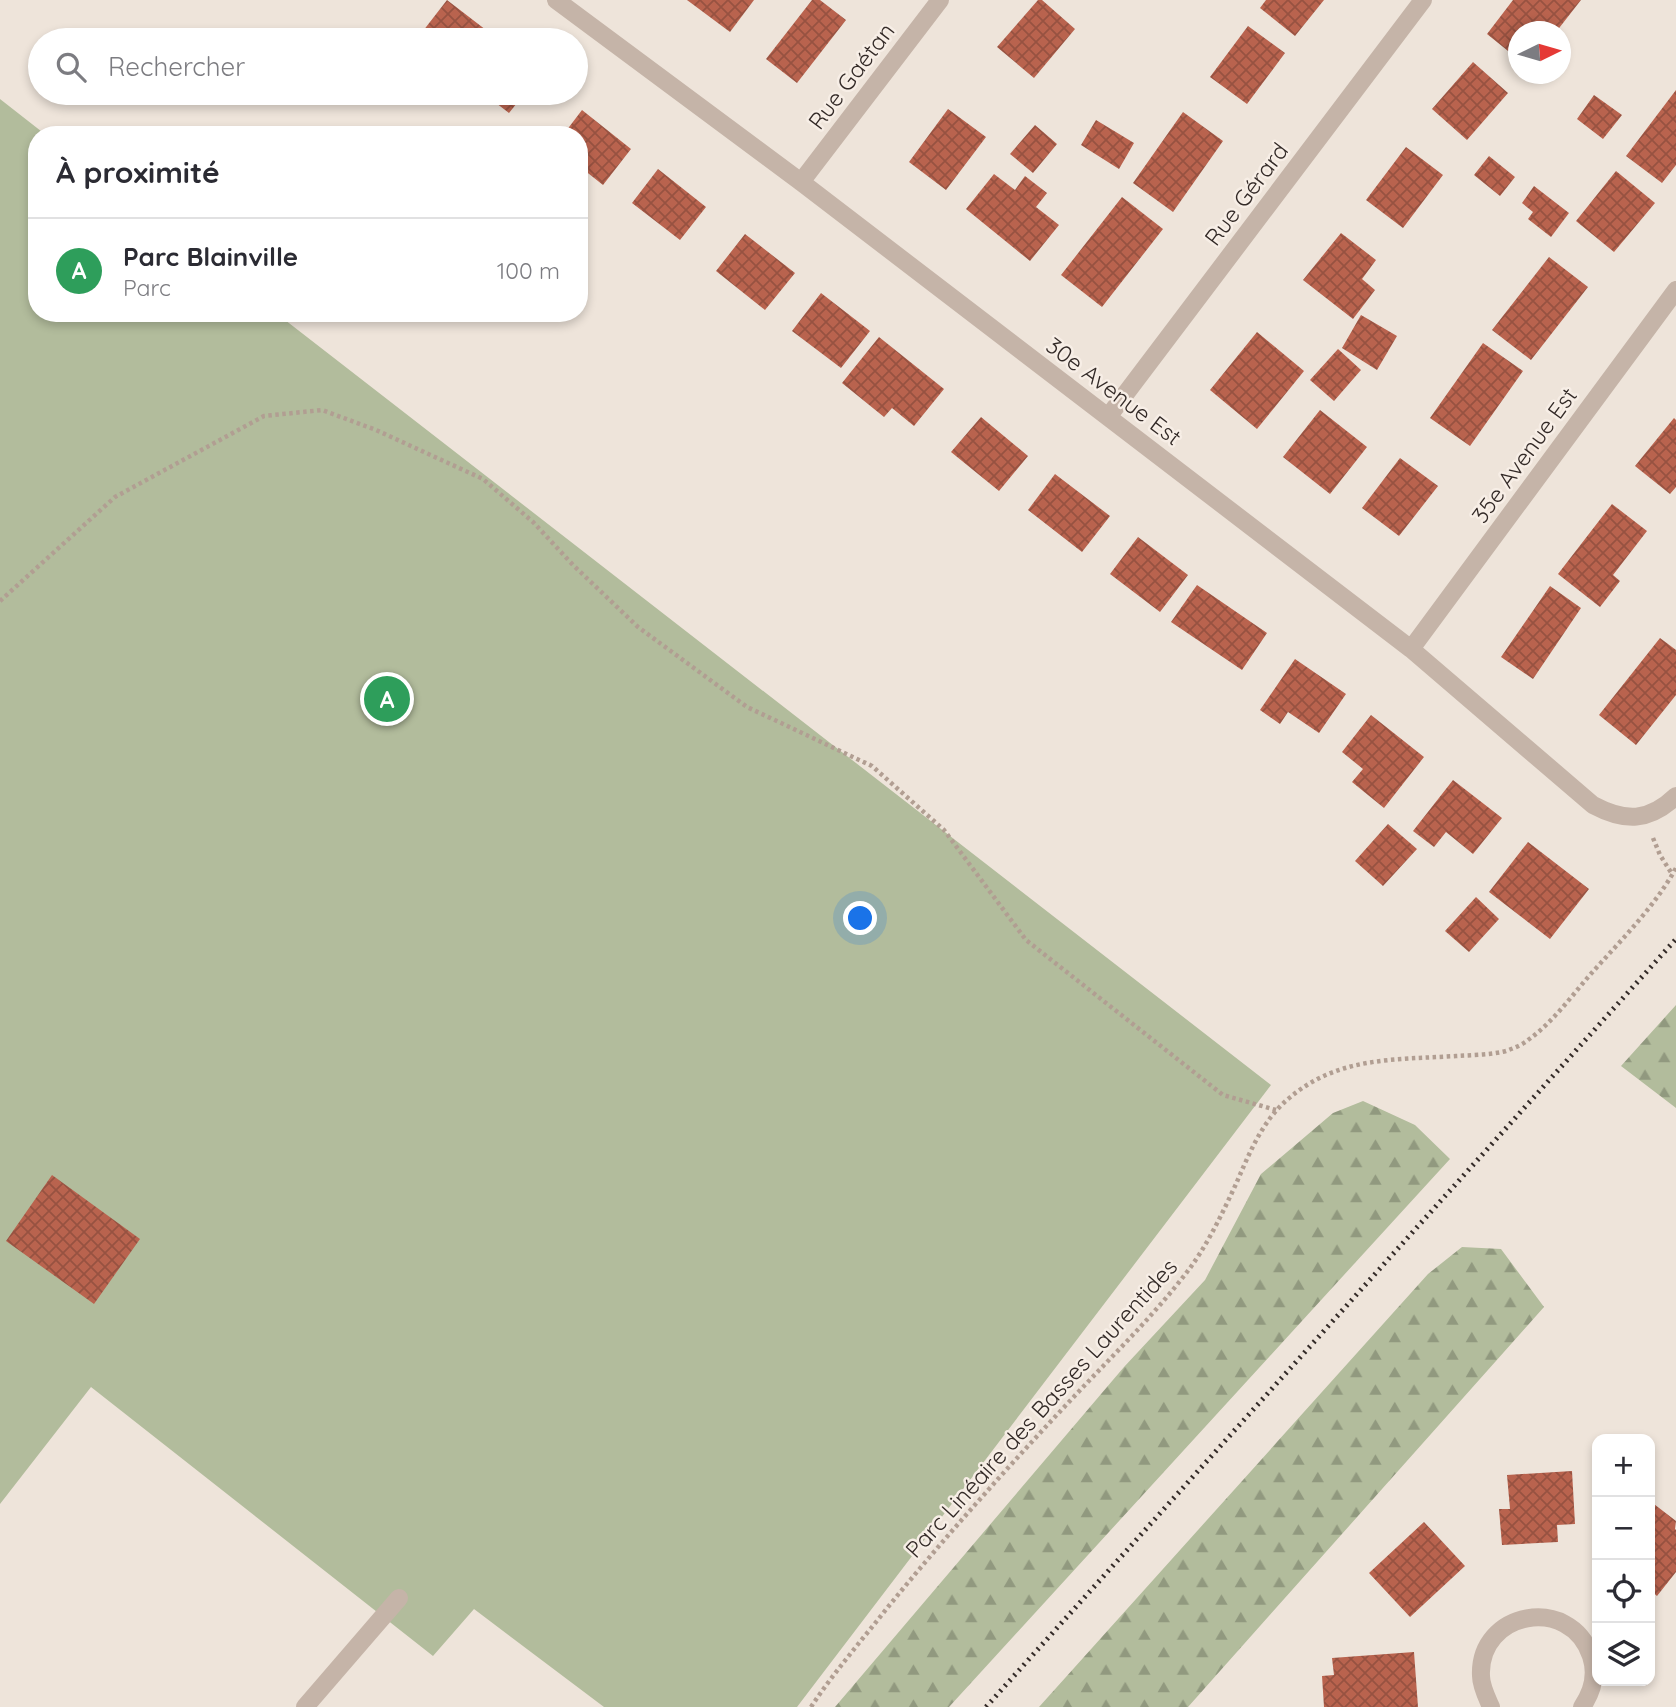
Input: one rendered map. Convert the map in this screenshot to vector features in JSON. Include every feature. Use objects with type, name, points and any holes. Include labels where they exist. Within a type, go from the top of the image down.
[{"type":"street","name":"30e Avenue Est","points":[[556,0],[801,182],[1411,649],[1593,805],[1609,813],[1639,817],[1667,805],[1676,796]]},
{"type":"street","name":"Rue Gaétan","points":[[801,182],[940,0]]},
{"type":"street","name":"Rue Gérard","points":[[1108,417],[1423,0]]},
{"type":"street","name":"35e Avenue Est","points":[[1411,649],[1676,290]]},
{"type":"street","points":[[305,1707],[399,1598]]},
{"type":"street","points":[[1491,1707],[1480,1678],[1485,1649],[1497,1633],[1510,1623],[1540,1616],[1559,1621],[1576,1631],[1588,1647],[1594,1666],[1593,1686],[1582,1707]]},
{"type":"path","points":[[0,601],[115,496],[264,416],[322,410],[376,430],[483,479],[533,522],[573,565],[638,626],[747,708],[872,766],[944,830],[1026,940],[1223,1095],[1276,1110]]},
{"type":"path","points":[[1652,836],[1672,874]]},
{"type":"path","name":"Parc Linéaire des Basses Laurentides","points":[[811,1707],[842,1664],[950,1532],[1152,1314],[1188,1271],[1212,1232],[1267,1121],[1276,1110],[1312,1081],[1348,1066],[1392,1060],[1486,1054],[1508,1050],[1530,1039],[1550,1021],[1648,909],[1676,867]]},
{"type":"green space","points":[[0,99],[34,126],[28,126],[28,322],[288,322],[1271,1085],[797,1707],[604,1707],[474,1609],[433,1656],[91,1387],[0,1504]]},
{"type":"green space","points":[[1676,1005],[1676,1108],[1621,1066]]},
{"type":"green space","points":[[1363,1101],[1415,1125],[1450,1159],[949,1707],[835,1707],[1124,1367],[1205,1280],[1261,1174],[1333,1113]]},
{"type":"green space","points":[[1462,1247],[1501,1249],[1544,1307],[1188,1707],[1039,1707],[1428,1274]]},
{"type":"building","points":[[447,0],[483,28],[425,28]]},
{"type":"building","points":[[687,0],[754,0],[730,32]]},
{"type":"building","points":[[812,0],[820,0],[846,20],[797,83],[766,59]]},
{"type":"building","points":[[1038,0],[1042,0],[1075,29],[1034,78],[997,47]]},
{"type":"building","points":[[1266,0],[1324,0],[1295,36],[1260,8]]},
{"type":"building","points":[[1513,0],[1581,0],[1565,21],[1508,21],[1508,51],[1487,34]]},
{"type":"building","points":[[1248,26],[1285,53],[1247,104],[1210,77]]},
{"type":"building","points":[[1473,62],[1508,93],[1467,140],[1432,109]]},
{"type":"building","points":[[1676,90],[1676,165],[1662,183],[1626,156]]},
{"type":"building","points":[[1594,95],[1622,115],[1603,139],[1577,119]]},
{"type":"building","points":[[499,105],[515,105],[509,113]]},
{"type":"building","points":[[948,109],[986,137],[946,190],[909,162]]},
{"type":"building","points":[[582,110],[631,149],[603,185],[588,173],[588,126],[570,126]]},
{"type":"building","points":[[1183,112],[1223,141],[1173,212],[1133,183]]},
{"type":"building","points":[[1096,120],[1134,143],[1119,169],[1081,145]]},
{"type":"building","points":[[1035,125],[1057,144],[1033,173],[1010,154]]},
{"type":"building","points":[[1406,147],[1443,175],[1403,228],[1366,200]]},
{"type":"building","points":[[1489,156],[1515,177],[1500,196],[1474,175]]},
{"type":"building","points":[[658,169],[706,207],[680,240],[632,203]]},
{"type":"building","points":[[1616,171],[1655,203],[1614,252],[1576,221]]},
{"type":"building","points":[[994,174],[1015,190],[1025,176],[1047,193],[1036,207],[1059,225],[1030,261],[966,209]]},
{"type":"building","points":[[1534,186],[1569,213],[1551,237],[1528,219],[1533,212],[1522,203]]},
{"type":"building","points":[[1122,197],[1163,229],[1102,307],[1061,275]]},
{"type":"building","points":[[1341,233],[1376,260],[1362,279],[1375,290],[1353,319],[1303,280]]},
{"type":"building","points":[[745,234],[795,273],[765,310],[716,271]]},
{"type":"building","points":[[1549,257],[1588,287],[1531,360],[1492,330]]},
{"type":"building","points":[[821,293],[870,331],[841,368],[792,331]]},
{"type":"building","points":[[1361,315],[1397,336],[1377,370],[1342,348]]},
{"type":"building","points":[[1257,332],[1304,371],[1257,429],[1210,390]]},
{"type":"building","points":[[879,337],[944,389],[914,426],[892,408],[884,417],[842,383]]},
{"type":"building","points":[[1483,343],[1523,371],[1470,446],[1430,418]]},
{"type":"building","points":[[1338,349],[1361,370],[1334,401],[1310,380]]},
{"type":"building","points":[[1320,410],[1367,447],[1330,494],[1283,457]]},
{"type":"building","points":[[981,417],[1028,456],[999,491],[951,452]]},
{"type":"building","points":[[1674,418],[1676,487],[1670,494],[1635,466]]},
{"type":"building","points":[[1400,458],[1438,486],[1399,536],[1362,508]]},
{"type":"building","points":[[1055,474],[1110,516],[1082,552],[1028,510]]},
{"type":"building","points":[[1612,504],[1647,531],[1613,575],[1620,581],[1600,607],[1558,574]]},
{"type":"building","points":[[1138,537],[1188,575],[1160,612],[1110,574]]},
{"type":"building","points":[[1197,585],[1267,633],[1242,670],[1171,622]]},
{"type":"building","points":[[1550,586],[1581,608],[1533,679],[1501,657]]},
{"type":"building","points":[[1660,638],[1676,650],[1676,695],[1636,745],[1599,715]]},
{"type":"building","points":[[1295,659],[1346,694],[1319,733],[1288,712],[1280,724],[1260,710]]},
{"type":"building","points":[[1371,715],[1424,757],[1384,808],[1352,782],[1363,769],[1342,752]]},
{"type":"building","points":[[1453,780],[1502,818],[1473,854],[1446,832],[1434,847],[1413,831]]},
{"type":"building","points":[[1388,824],[1417,849],[1383,886],[1355,861]]},
{"type":"building","points":[[1528,842],[1589,889],[1550,939],[1489,892]]},
{"type":"building","points":[[1476,897],[1499,919],[1469,952],[1445,931]]},
{"type":"building","points":[[52,1175],[140,1239],[94,1304],[6,1241]]},
{"type":"building","points":[[1572,1471],[1575,1524],[1557,1525],[1558,1542],[1502,1545],[1499,1509],[1510,1509],[1507,1475]]},
{"type":"building","points":[[1655,1505],[1676,1521],[1676,1572],[1657,1596]]},
{"type":"building","points":[[1424,1522],[1465,1566],[1410,1617],[1369,1573]]},
{"type":"building","points":[[1414,1652],[1418,1707],[1324,1707],[1322,1676],[1334,1675],[1332,1658]]},
{"type":"railway","points":[[986,1707],[1676,939]]},
{"type":"place","name":"Parc Blainville","points":[[387,699]]}]
